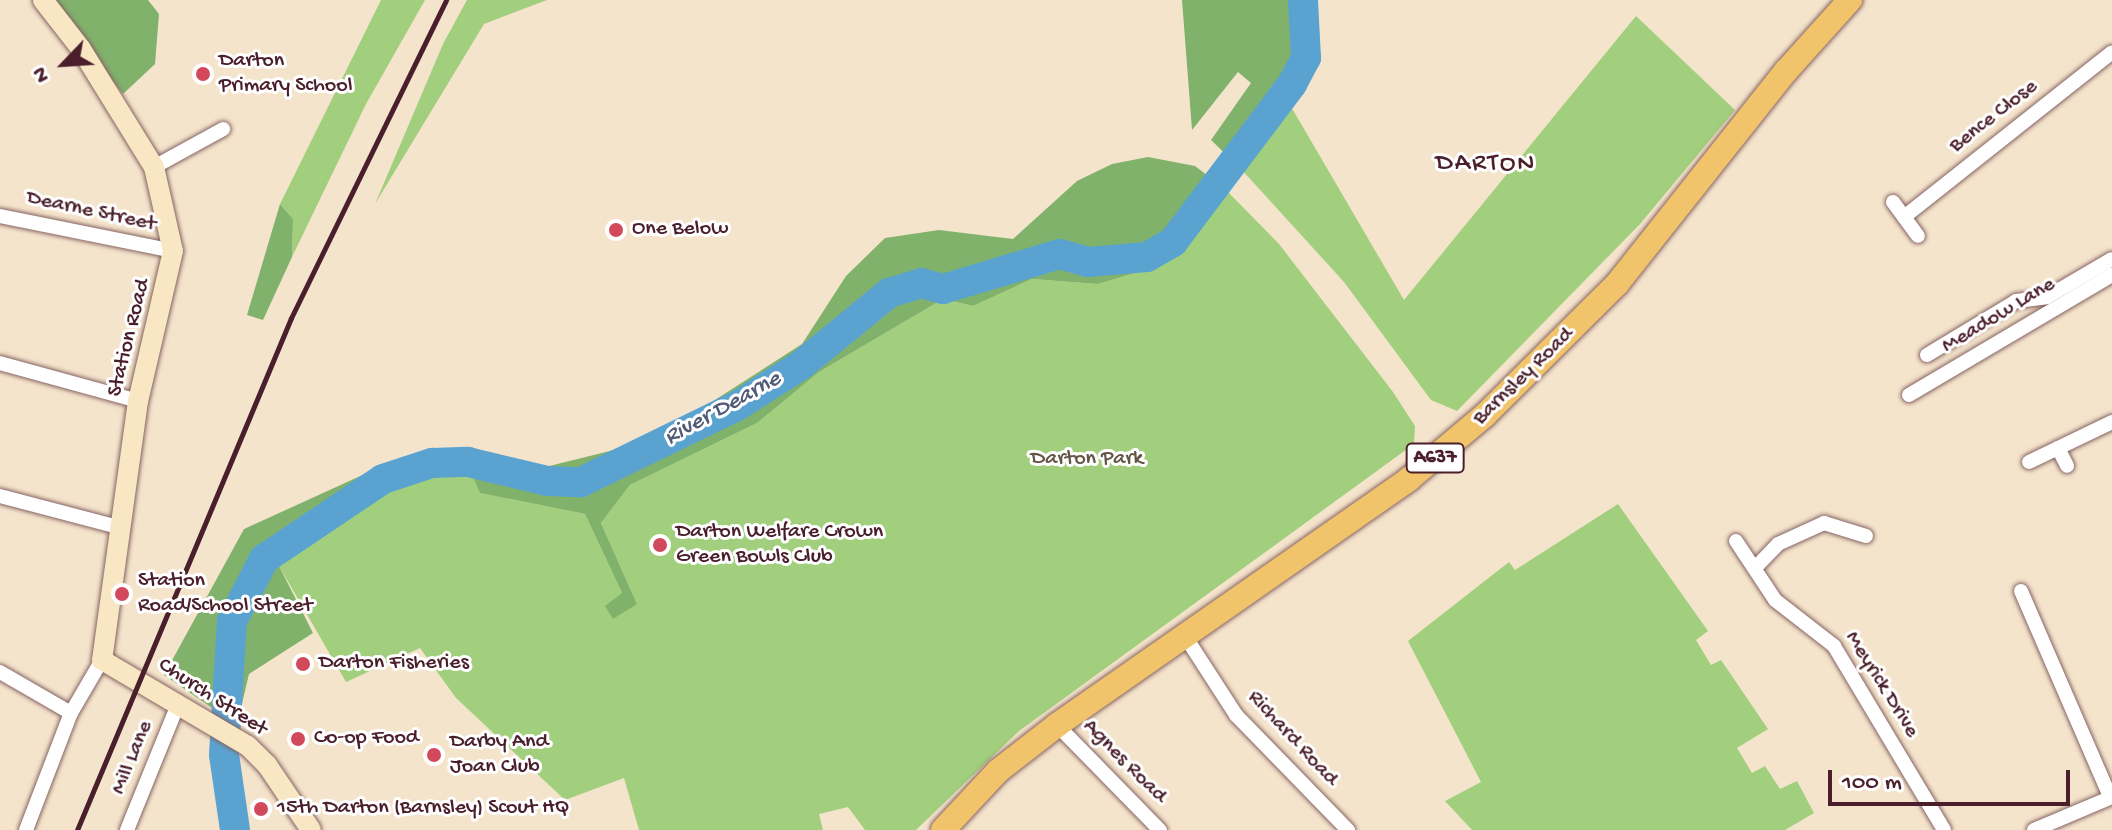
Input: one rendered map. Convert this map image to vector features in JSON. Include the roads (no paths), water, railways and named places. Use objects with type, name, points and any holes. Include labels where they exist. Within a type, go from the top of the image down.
[{"type":"highway","name":"Barnsley Road","points":[[955,825],[998,771],[1057,725],[1183,633],[1409,479],[1485,415],[1617,284],[1786,71],[1850,0]]},
{"type":"main road","name":"Station Road","points":[[43,0],[81,49],[154,167],[173,251],[138,401],[118,527],[102,660]]},
{"type":"main road","name":"Church Street","points":[[102,660],[179,702],[240,741],[267,765],[311,830]]},
{"type":"street","name":"Bence Close","points":[[1904,217],[2112,52]]},
{"type":"street","points":[[154,167],[223,129]]},
{"type":"street","points":[[1893,202],[1918,236]]},
{"type":"street","name":"Dearne Street","points":[[0,216],[173,251]]},
{"type":"street","name":"Meadow Lane","points":[[1927,355],[2016,301],[2047,297],[2112,259]]},
{"type":"street","name":"Meadow Lane","points":[[1909,395],[2112,275]]},
{"type":"street","points":[[0,363],[138,401]]},
{"type":"street","points":[[2029,462],[2112,422]]},
{"type":"street","points":[[2058,448],[2067,466]]},
{"type":"street","points":[[0,496],[118,527]]},
{"type":"street","points":[[1756,567],[1778,544],[1824,523],[1866,536]]},
{"type":"street","name":"Meyrick Drive","points":[[1736,541],[1775,600],[1834,646],[1944,830]]},
{"type":"street","points":[[2021,591],[2111,797],[2072,823],[2034,830]]},
{"type":"street","name":"Richard Road","points":[[1183,633],[1236,715],[1348,830]]},
{"type":"street","name":"Station Road","points":[[26,830],[71,713],[102,660]]},
{"type":"street","points":[[0,672],[71,713]]},
{"type":"street","name":"Mill Lane","points":[[127,830],[179,702]]},
{"type":"street","name":"Agnes Road","points":[[1057,725],[1160,830]]},
{"type":"water","points":[[211,740],[239,762],[245,830],[225,830]]},
{"type":"waterway","name":"River Dearne","points":[[235,830],[224,755],[232,621],[264,559],[383,479],[432,463],[468,462],[547,481],[581,482],[737,406],[801,365],[889,293],[921,283],[943,289],[1060,254],[1088,262],[1147,257],[1173,242],[1292,84],[1306,58],[1303,0]]},
{"type":"railway","points":[[77,830],[291,318],[446,0]]},
{"type":"place","name":"Darton Primary School","points":[[203,74]]},
{"type":"place","name":"One Below","points":[[616,230]]},
{"type":"place","name":"Darton Welfare Crown Green Bowls Club","points":[[660,545]]},
{"type":"place","name":"Station Road/School Street","points":[[122,594]]},
{"type":"place","name":"Darton Fisheries","points":[[303,664]]},
{"type":"place","name":"Co-op Food","points":[[298,739]]},
{"type":"place","name":"Darby And Joan Club","points":[[434,755]]},
{"type":"place","name":"15th Darton (Barnsley) Scout HQ","points":[[261,809]]},
{"type":"district","name":"DARTON","points":[[1486,165]]},
{"type":"park label","name":"Darton Park","points":[[1087,460]]}]
